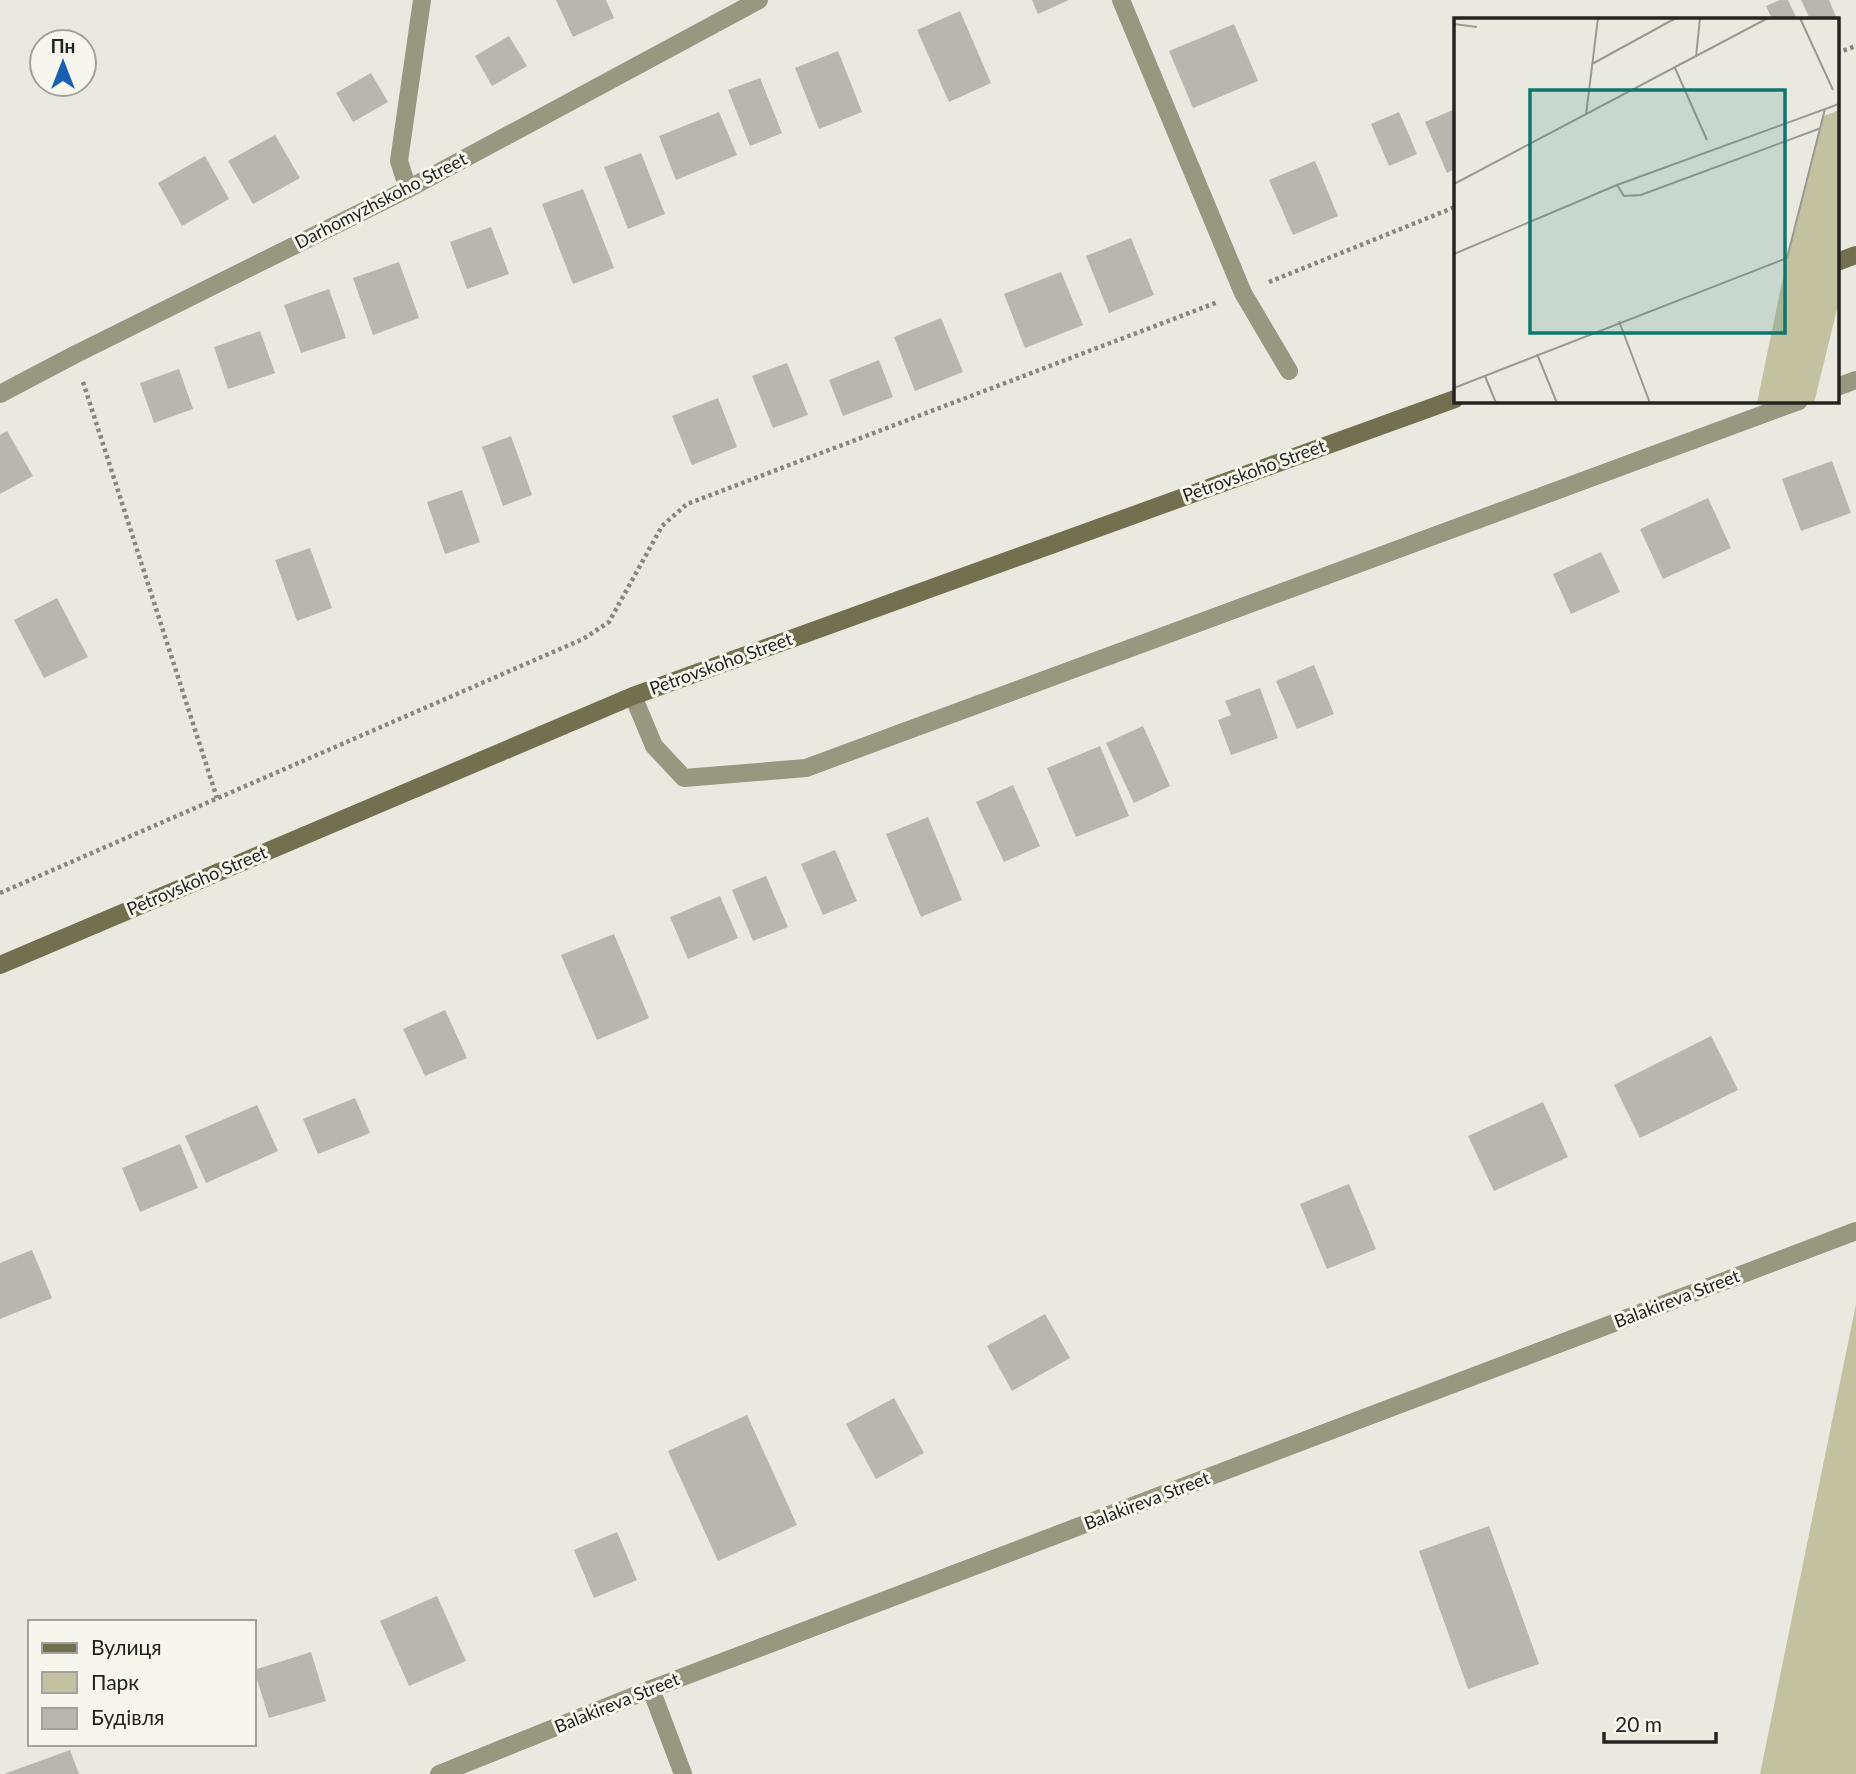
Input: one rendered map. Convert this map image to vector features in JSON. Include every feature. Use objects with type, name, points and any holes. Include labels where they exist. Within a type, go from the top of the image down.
[{"type":"main road","points":[[1839,261],[1856,255]]},
{"type":"main road","name":"Petrovskoho Street","points":[[0,965],[633,696],[1454,399]]},
{"type":"street","points":[[408,189],[399,161],[422,0]]},
{"type":"street","name":"Darhomyzhskoho Street","points":[[0,394],[408,189],[759,0]]},
{"type":"street","points":[[1121,0],[1243,293],[1290,371]]},
{"type":"street","points":[[1839,386],[1856,380]]},
{"type":"street","points":[[633,696],[654,746],[684,778],[806,768],[1796,402]]},
{"type":"street","name":"Balakireva Street","points":[[439,1774],[651,1689],[1856,1231]]},
{"type":"street","points":[[651,1689],[683,1774]]},
{"type":"path","points":[[1839,52],[1856,46]]},
{"type":"path","points":[[0,892],[583,639],[609,622],[662,526],[687,504],[1243,293],[1454,207]]},
{"type":"path","points":[[74,355],[217,798]]},
{"type":"green space","points":[[1856,1304],[1856,1774],[1760,1774]]},
{"type":"building","points":[[556,0],[606,0],[614,18],[573,37]]},
{"type":"building","points":[[1032,0],[1069,0],[1038,14]]},
{"type":"building","points":[[1780,0],[1788,0],[1797,18],[1772,18],[1766,6]]},
{"type":"building","points":[[1801,0],[1829,0],[1837,18],[1810,18]]},
{"type":"building","points":[[960,11],[991,83],[949,102],[917,30]]},
{"type":"building","points":[[1234,24],[1258,81],[1193,108],[1169,51]]},
{"type":"building","points":[[509,36],[527,66],[492,86],[475,56]]},
{"type":"building","points":[[838,51],[862,112],[819,129],[795,68]]},
{"type":"building","points":[[371,73],[388,102],[353,122],[336,93]]},
{"type":"building","points":[[760,78],[782,133],[750,146],[728,90]]},
{"type":"building","points":[[1454,109],[1454,170],[1447,173],[1425,122]]},
{"type":"building","points":[[719,112],[737,155],[676,180],[659,136]]},
{"type":"building","points":[[1399,112],[1417,154],[1389,166],[1371,124]]},
{"type":"building","points":[[275,135],[300,178],[253,204],[228,161]]},
{"type":"building","points":[[641,153],[665,214],[628,229],[604,167]]},
{"type":"building","points":[[205,156],[229,199],[182,226],[158,183]]},
{"type":"building","points":[[1315,161],[1338,216],[1293,235],[1269,180]]},
{"type":"building","points":[[583,189],[614,268],[573,284],[542,204]]},
{"type":"building","points":[[491,227],[509,274],[467,289],[450,242]]},
{"type":"building","points":[[1131,238],[1154,295],[1109,313],[1086,256]]},
{"type":"building","points":[[399,262],[419,318],[373,335],[353,278]]},
{"type":"building","points":[[1061,272],[1083,325],[1025,348],[1004,294]]},
{"type":"building","points":[[329,289],[346,338],[301,353],[284,305]]},
{"type":"building","points":[[941,318],[963,372],[915,391],[894,337]]},
{"type":"building","points":[[260,331],[275,373],[228,389],[214,347]]},
{"type":"building","points":[[879,360],[893,397],[843,416],[829,380]]},
{"type":"building","points":[[787,363],[808,415],[773,428],[752,376]]},
{"type":"building","points":[[179,369],[193,409],[154,423],[140,383]]},
{"type":"building","points":[[718,398],[737,447],[692,465],[672,416]]},
{"type":"building","points":[[7,431],[33,476],[0,494],[0,435]]},
{"type":"building","points":[[511,436],[532,495],[503,506],[482,447]]},
{"type":"building","points":[[1832,461],[1851,513],[1801,531],[1782,479]]},
{"type":"building","points":[[462,490],[480,542],[445,554],[427,502]]},
{"type":"building","points":[[1708,498],[1731,548],[1663,579],[1640,529]]},
{"type":"building","points":[[310,548],[332,608],[297,621],[275,560]]},
{"type":"building","points":[[1601,552],[1620,592],[1571,614],[1553,574]]},
{"type":"building","points":[[57,598],[88,657],[44,678],[14,620]]},
{"type":"building","points":[[1314,665],[1334,714],[1297,729],[1276,681]]},
{"type":"building","points":[[1260,688],[1278,738],[1231,755],[1218,720],[1231,715],[1225,701]]},
{"type":"building","points":[[1143,726],[1170,786],[1134,803],[1106,743]]},
{"type":"building","points":[[1100,746],[1129,816],[1076,837],[1047,768]]},
{"type":"building","points":[[1013,785],[1040,846],[1004,862],[976,802]]},
{"type":"building","points":[[928,817],[962,900],[921,917],[886,834]]},
{"type":"building","points":[[835,850],[857,901],[823,915],[801,864]]},
{"type":"building","points":[[766,876],[788,927],[753,941],[732,890]]},
{"type":"building","points":[[720,896],[738,938],[688,959],[670,917]]},
{"type":"building","points":[[614,934],[649,1018],[597,1040],[561,955]]},
{"type":"building","points":[[445,1010],[467,1058],[425,1076],[403,1029]]},
{"type":"building","points":[[1711,1036],[1738,1090],[1640,1138],[1614,1085]]},
{"type":"building","points":[[355,1098],[370,1133],[318,1154],[303,1119]]},
{"type":"building","points":[[1543,1102],[1568,1157],[1494,1191],[1468,1136]]},
{"type":"building","points":[[257,1105],[278,1151],[206,1183],[185,1136]]},
{"type":"building","points":[[180,1144],[198,1188],[140,1212],[122,1168]]},
{"type":"building","points":[[1349,1184],[1376,1249],[1327,1269],[1300,1204]]},
{"type":"building","points":[[32,1250],[52,1298],[0,1319],[0,1263]]},
{"type":"building","points":[[1045,1314],[1070,1358],[1012,1391],[987,1346]]},
{"type":"building","points":[[894,1398],[924,1453],[876,1479],[846,1424]]},
{"type":"building","points":[[747,1415],[797,1525],[718,1561],[668,1451]]},
{"type":"building","points":[[1489,1526],[1539,1664],[1468,1689],[1419,1551]]},
{"type":"building","points":[[617,1532],[637,1580],[594,1598],[574,1550]]},
{"type":"building","points":[[437,1596],[466,1661],[409,1686],[380,1621]]},
{"type":"building","points":[[311,1652],[326,1701],[269,1718],[256,1669]]},
{"type":"building","points":[[70,1750],[79,1774],[4,1774]]}]
